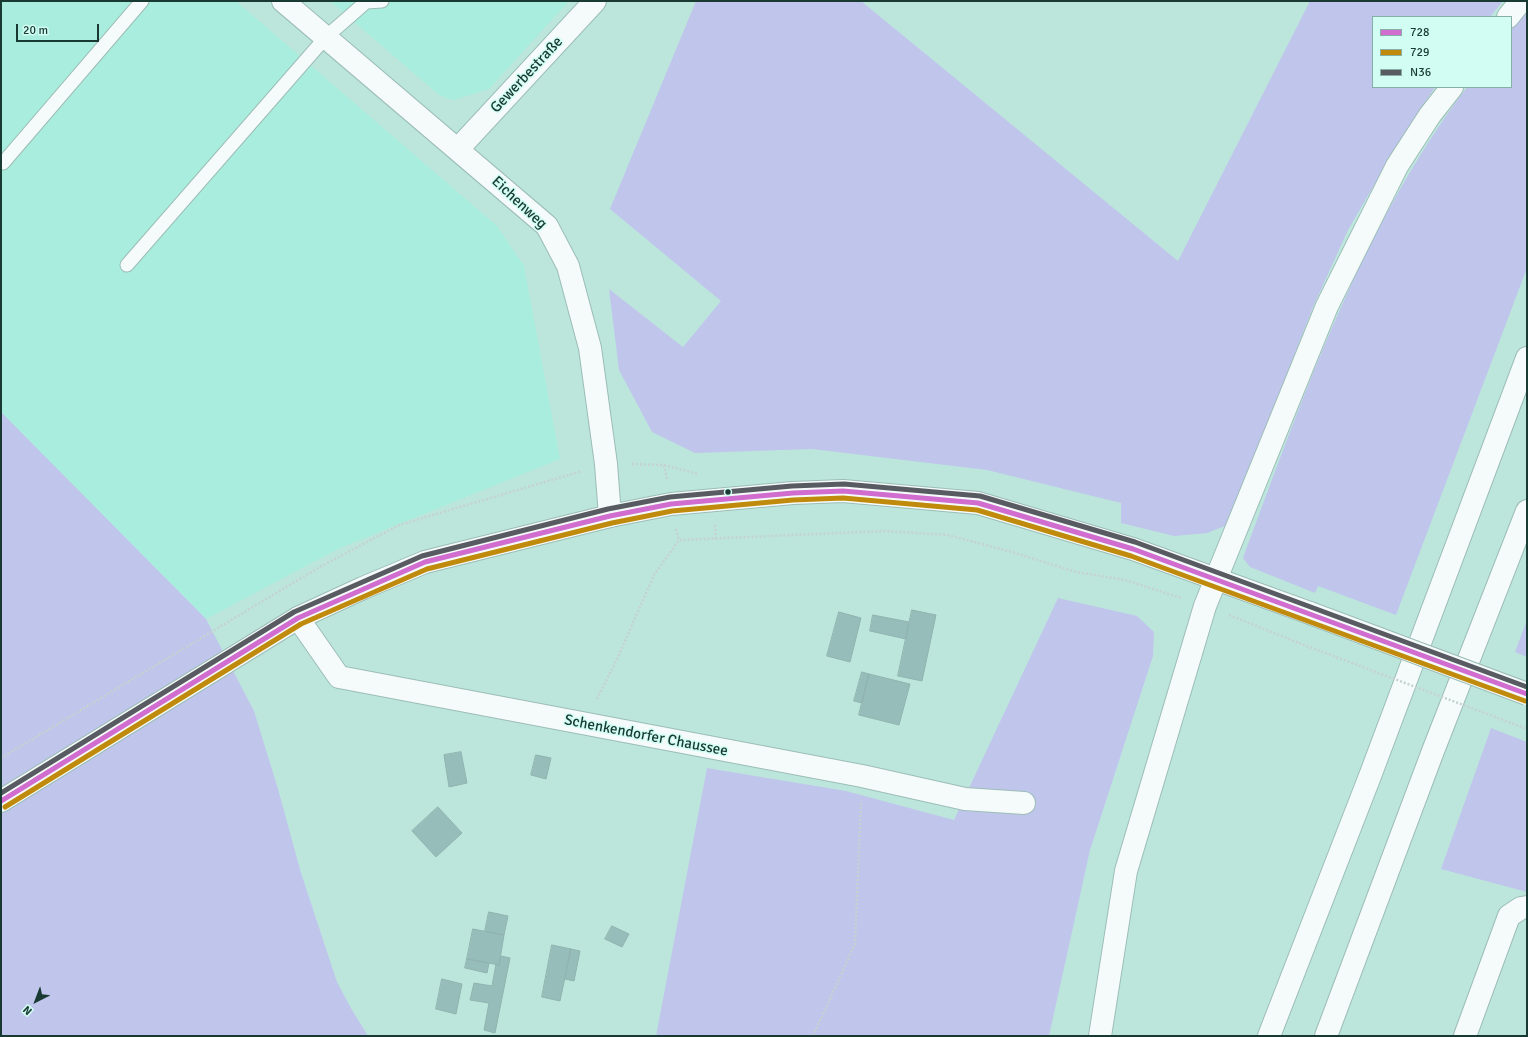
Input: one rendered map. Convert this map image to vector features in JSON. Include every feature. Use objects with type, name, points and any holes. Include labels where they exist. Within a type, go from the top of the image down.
[{"type":"main road","name":"Eichenweg","points":[[284,1],[546,226],[568,266],[590,348],[606,464],[610,516]]},
{"type":"main road","name":"Gewerbestraße","points":[[458,149],[595,1]]},
{"type":"main road","points":[[1509,16],[1521,1]]},
{"type":"main road","points":[[1100,1036],[1126,871],[1205,606],[1305,355],[1358,242],[1397,166],[1430,115],[1451,88]]},
{"type":"main road","points":[[1269,1036],[1370,776],[1527,358]]},
{"type":"main road","points":[[1,801],[298,618],[424,562],[610,516],[671,504],[793,492],[842,491],[978,503],[1133,549],[1527,694]]},
{"type":"main road","points":[[1326,1036],[1430,758],[1527,511]]},
{"type":"main road","name":"Schenkendorfer Chaussee","points":[[298,618],[339,677],[862,776],[965,799],[1024,803]]},
{"type":"main road","points":[[1465,1036],[1509,916],[1521,908],[1527,907]]},
{"type":"lane","points":[[3,163],[142,1]]},
{"type":"lane","points":[[127,265],[326,37],[366,1],[382,1]]},
{"type":"path","points":[[1,758],[318,568],[399,526],[606,464],[664,465],[696,474],[704,474]]},
{"type":"path","points":[[584,724],[618,657],[654,575],[679,540],[664,465]]},
{"type":"path","points":[[715,525],[716,539]]},
{"type":"path","points":[[679,540],[884,531],[948,535],[1012,552],[1076,572],[1125,580],[1205,606],[1527,729]]},
{"type":"path","points":[[813,1036],[855,944],[862,776]]},
{"type":"shaded area","points":[[1,1],[236,1],[497,226],[524,266],[560,459],[340,548],[206,619],[1,412]]},
{"type":"shaded area","points":[[330,1],[569,1],[489,89],[453,100],[439,95]]},
{"type":"shaded area","points":[[696,1],[861,1],[1178,261],[1310,1],[1503,1],[1491,16],[1372,16],[1372,88],[1434,88],[1395,149],[1348,230],[1313,307],[1234,510],[1225,526],[1207,533],[1174,536],[1121,523],[1121,503],[987,470],[812,449],[695,453],[652,432],[619,370],[609,289],[683,347],[721,301],[610,209]]},
{"type":"shaded area","points":[[1527,11],[1527,268],[1396,615],[1318,586],[1315,593],[1250,567],[1243,558],[1313,374],[1338,314],[1366,255],[1396,197],[1429,141],[1466,88],[1512,88],[1512,28]]},
{"type":"shaded area","points":[[1,412],[206,619],[254,711],[278,789],[301,873],[337,982],[368,1036],[1,1036]]},
{"type":"shaded area","points":[[1058,598],[1137,616],[1154,632],[1153,656],[1090,850],[1049,1036],[656,1036],[707,768],[846,791],[954,820]]},
{"type":"shaded area","points":[[1527,620],[1527,657],[1515,652]]},
{"type":"shaded area","points":[[1491,728],[1527,742],[1527,892],[1441,869]]},
{"type":"building","points":[[912,610],[936,615],[922,681],[898,676]]},
{"type":"building","points":[[839,612],[861,618],[850,662],[827,656]]},
{"type":"building","points":[[873,615],[909,622],[906,639],[870,631]]},
{"type":"building","points":[[862,672],[869,674],[862,703],[854,701]]},
{"type":"building","points":[[869,674],[910,684],[899,725],[859,715]]},
{"type":"building","points":[[461,752],[467,783],[449,787],[444,755]]},
{"type":"building","points":[[536,755],[551,758],[546,779],[531,775]]},
{"type":"building","points":[[438,807],[462,833],[436,857],[412,831]]},
{"type":"building","points":[[489,912],[508,916],[504,935],[485,931]]},
{"type":"building","points":[[612,926],[629,934],[622,947],[605,939]]},
{"type":"building","points":[[473,929],[504,935],[499,965],[467,959]]},
{"type":"building","points":[[552,945],[571,949],[560,1001],[542,997]]},
{"type":"building","points":[[571,949],[580,951],[574,981],[565,979]]},
{"type":"building","points":[[501,956],[510,958],[495,1033],[484,1030],[489,1003],[470,1000],[474,983],[492,986],[496,964],[499,965]]},
{"type":"building","points":[[467,959],[489,963],[487,973],[465,968]]},
{"type":"building","points":[[442,979],[462,984],[456,1014],[436,1009]]},
{"type":"transit line","name":"N36","points":[[1,793],[294,612],[422,556],[608,509],[670,497],[792,486],[844,484],[980,496],[1135,542],[1527,687]]},
{"type":"transit line","name":"728","points":[[1,801],[298,618],[425,562],[610,516],[671,504],[793,493],[843,491],[978,503],[1133,549],[1527,694]]},
{"type":"transit line","name":"729","points":[[5,807],[301,624],[427,569],[612,523],[672,511],[793,500],[843,498],[977,510],[1131,556],[1525,701]]}]
